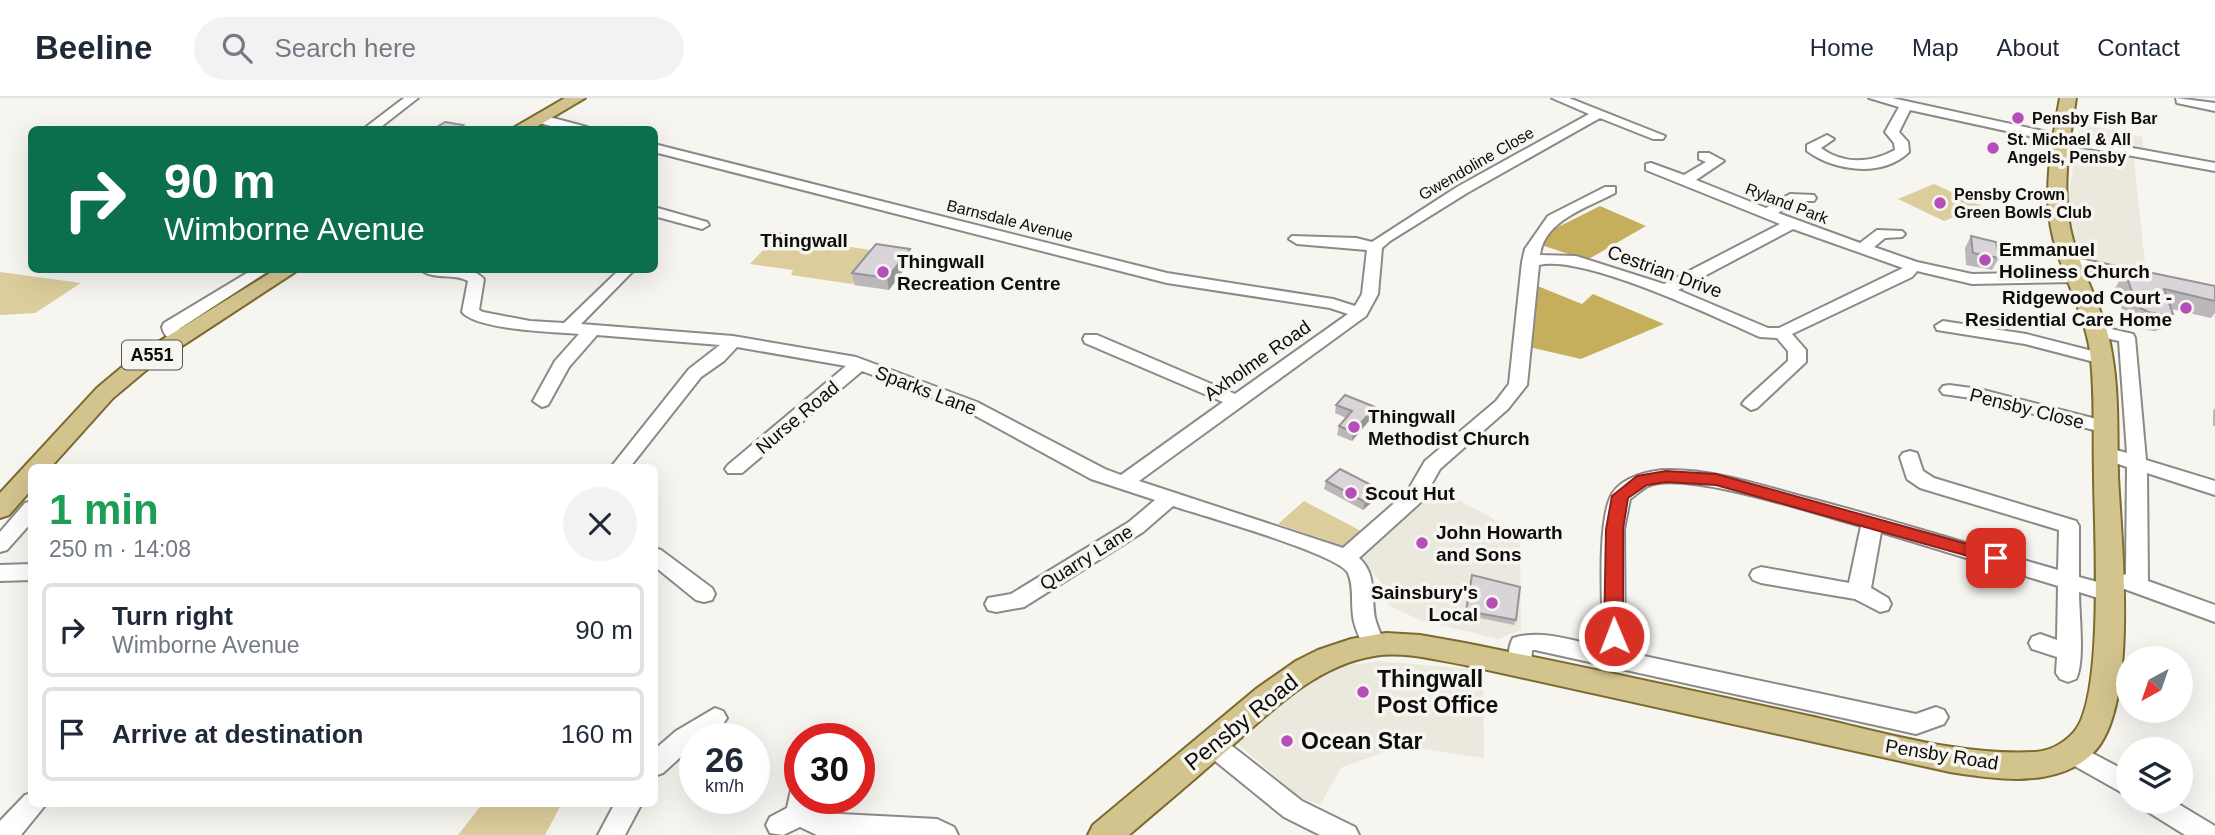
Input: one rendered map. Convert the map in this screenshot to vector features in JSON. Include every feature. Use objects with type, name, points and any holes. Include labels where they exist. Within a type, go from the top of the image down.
[{"type":"main road","points":[[525,126],[576,98]]},
{"type":"main road","points":[[2068,98],[2061,139],[2059,202],[2062,236],[2098,331],[2103,370],[2109,650],[2101,713],[2089,737],[2073,753]]},
{"type":"main road","name":"A551","points":[[40,464],[105,393],[142,362],[283,273]]},
{"type":"main road","points":[[1,506],[28,477]]},
{"type":"main road","name":"Pensby Road","points":[[1105,835],[1213,745],[1272,691],[1334,656],[1374,645],[1415,646],[1520,665],[1881,745],[1990,765],[2037,765],[2073,753]]},
{"type":"street","points":[[374,126],[412,98]]},
{"type":"street","points":[[1558,98],[1658,136]]},
{"type":"street","points":[[1875,98],[2061,139],[2215,167]]},
{"type":"street","points":[[2181,100],[2215,107]]},
{"type":"street","points":[[1796,146],[1812,148],[1820,155],[1850,165],[1866,166],[1894,158],[1902,152],[1900,142],[1892,132],[1906,105]]},
{"type":"street","name":"Gwendoline Close","points":[[1375,247],[1462,190],[1598,114]]},
{"type":"street","points":[[538,118],[568,126]]},
{"type":"street","points":[[1812,148],[1827,139]]},
{"type":"street","name":"Barnsdale Avenue","points":[[658,149],[1167,278],[1333,304],[1360,313]]},
{"type":"street","points":[[1685,181],[1717,161],[1704,156]]},
{"type":"street","name":"Ryland Park","points":[[1651,167],[1792,224],[1913,266],[1972,279],[2074,270],[2162,282]]},
{"type":"street","points":[[1374,645],[1364,617],[1364,594],[1357,568],[1346,558],[1415,496],[1433,465],[1502,405],[1518,385],[1533,249],[1553,219],[1610,190]]},
{"type":"street","points":[[1767,214],[1797,196]]},
{"type":"street","points":[[658,212],[702,225]]},
{"type":"street","points":[[1665,290],[1792,224]]},
{"type":"street","points":[[1862,249],[1885,231]]},
{"type":"street","points":[[1297,240],[1356,243],[1375,247],[1370,294],[1360,313]]},
{"type":"street","name":"Cestrian Drive","points":[[1530,262],[1547,258],[1576,261],[1665,290],[1754,328],[1782,333]]},
{"type":"street","points":[[1750,404],[1797,362],[1797,350],[1782,333],[1906,274],[1913,266]]},
{"type":"street","points":[[179,337],[170,332],[170,327],[257,273]]},
{"type":"street","name":"Sparks Lane","points":[[464,273],[476,279],[470,312],[478,316],[530,326],[733,341],[860,364],[971,406],[1098,474],[1321,547],[1346,558]]},
{"type":"street","points":[[568,328],[624,273]]},
{"type":"street","name":"Axholme Road","points":[[1123,483],[1360,313]]},
{"type":"street","points":[[1943,326],[2007,331],[2103,370],[2131,390]]},
{"type":"street","points":[[542,401],[561,365],[592,330]]},
{"type":"street","points":[[2098,331],[2127,338],[2137,463],[2137,586]]},
{"type":"street","points":[[1090,338],[1236,401]]},
{"type":"street","points":[[622,464],[695,373],[718,357],[733,341]]},
{"type":"street","name":"Nurse Road","points":[[735,469],[860,364]]},
{"type":"street","name":"Pensby Close","points":[[1949,390],[1979,394],[2105,427]]},
{"type":"street","points":[[2105,453],[2215,488]]},
{"type":"street","points":[[1910,457],[1914,474],[1927,483],[2070,526],[2069,663],[2040,643]]},
{"type":"street","points":[[1614,660],[1614,529],[1620,496],[1643,480],[1666,476],[1716,480],[2070,580],[2137,586],[2215,614]]},
{"type":"street","name":"Quarry Lane","points":[[996,604],[1016,601],[1083,560],[1136,527],[1170,497]]},
{"type":"street","points":[[0,545],[28,513]]},
{"type":"street","points":[[1761,575],[1790,590],[1852,592],[1861,586],[1872,522]]},
{"type":"street","points":[[658,558],[704,594]]},
{"type":"street","points":[[0,573],[28,572]]},
{"type":"street","points":[[1856,589],[1880,604]]},
{"type":"street","name":"Pensby Road","points":[[1520,665],[1521,644],[1535,641],[1916,724],[1936,717]]},
{"type":"street","points":[[658,762],[685,738],[715,718]]},
{"type":"street","points":[[1213,745],[1293,809],[1346,835]]},
{"type":"street","points":[[2073,753],[2116,778]]},
{"type":"street","points":[[4,835],[30,807]]},
{"type":"street","points":[[611,835],[627,807]]},
{"type":"street","points":[[795,814],[818,824],[921,828],[937,830],[945,835]]},
{"type":"street","points":[[2179,814],[2208,828]]},
{"type":"shaded area","points":[[2080,123],[2142,137],[2144,152],[2133,150],[2146,274],[2078,259],[2067,207]]},
{"type":"shaded area","name":"Pensby Crown Green Bowls Club","points":[[1934,184],[1982,206],[1944,221],[1898,199]]},
{"type":"shaded area","points":[[1600,206],[1646,226],[1587,260],[1541,245],[1552,230]]},
{"type":"shaded area","points":[[780,232],[821,237],[818,242],[877,251],[852,284],[791,275],[793,270],[750,264]]},
{"type":"shaded area","points":[[0,272],[81,283],[35,313],[0,315]]},
{"type":"shaded area","points":[[1535,285],[1582,304],[1593,294],[1664,324],[1581,359],[1529,347]]},
{"type":"shaded area","points":[[1430,486],[1487,515],[1520,536],[1521,630],[1498,639],[1423,621],[1389,606],[1380,581],[1355,554]]},
{"type":"shaded area","points":[[1304,501],[1361,531],[1343,546],[1278,524]]},
{"type":"shaded area","points":[[1378,661],[1472,669],[1483,674],[1484,758],[1403,746],[1342,767],[1320,805],[1298,796],[1231,738],[1315,675],[1345,666]]},
{"type":"shaded area","points":[[480,807],[560,807],[545,835],[458,835]]},
{"type":"building","points":[[445,122],[463,125],[461,126],[438,126]]},
{"type":"building","points":[[1971,236],[1996,242],[1999,258],[1973,253]]},
{"type":"building","points":[[876,244],[910,249],[887,278],[852,273]]},
{"type":"building","points":[[2138,270],[2215,286],[2215,301],[2164,289],[2173,314],[2148,312],[2137,306],[2125,272]]},
{"type":"building","points":[[1345,395],[1375,407],[1353,432],[1339,426],[1352,411],[1336,405]]},
{"type":"building","points":[[1340,469],[1379,489],[1365,502],[1326,481]]},
{"type":"building","name":"Sainsbury's Local","points":[[1472,575],[1520,587],[1516,620],[1466,611]]},
{"type":"place","name":"Pensby Fish Bar","points":[[2018,118]]},
{"type":"place","name":"St. Michael & All Angels, Pensby","points":[[1993,148]]},
{"type":"place","name":"Pensby Crown Green Bowls Club","points":[[1940,203]]},
{"type":"place","name":"Emmanuel Holiness Church","points":[[1985,260]]},
{"type":"place","name":"Thingwall Recreation Centre","points":[[883,272]]},
{"type":"place","name":"Ridgewood Court - Residential Care Home","points":[[2186,308]]},
{"type":"place","name":"Thingwall Methodist Church","points":[[1354,427]]},
{"type":"place","name":"Scout Hut","points":[[1351,493]]},
{"type":"place","name":"John Howarth and Sons","points":[[1422,543]]},
{"type":"place","name":"Sainsbury's Local","points":[[1492,603]]},
{"type":"place","name":"Thingwall Post Office","points":[[1363,692]]},
{"type":"place","name":"Ocean Star","points":[[1287,741]]},
{"type":"district","name":"Thingwall","points":[[804,240]]},
{"type":"route","points":[[1614,636],[1614,529],[1620,496],[1643,480],[1666,476],[1716,480],[1996,558]]}]
